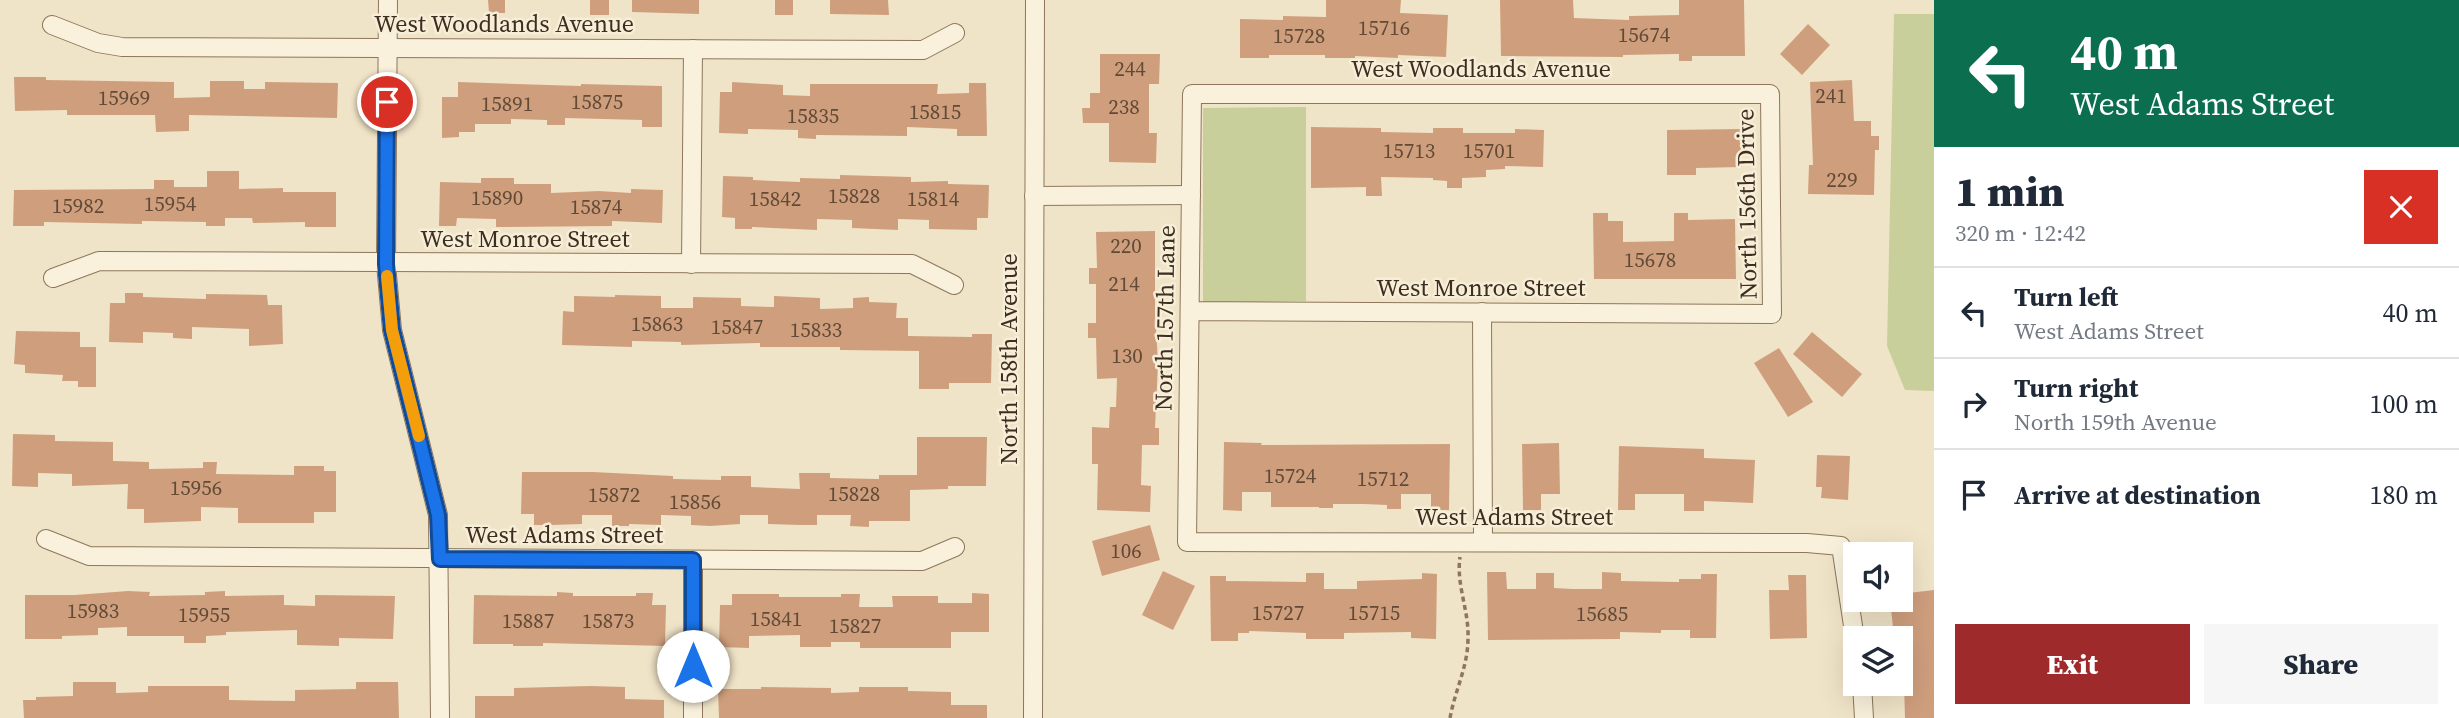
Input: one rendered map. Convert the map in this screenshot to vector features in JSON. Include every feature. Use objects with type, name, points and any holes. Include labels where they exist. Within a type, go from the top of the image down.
[{"type":"street","points":[[388,0],[386,264],[392,330],[438,515],[440,718]]},
{"type":"street","name":"North 158th Avenue","points":[[1033,718],[1035,0]]},
{"type":"street","name":"West Woodlands Avenue","points":[[52,25],[98,43],[122,47],[923,50],[955,33]]},
{"type":"street","points":[[691,264],[693,49]]},
{"type":"street","name":"West Woodlands Avenue","points":[[1192,94],[1770,94]]},
{"type":"street","name":"North 157th Lane","points":[[1187,542],[1192,94]]},
{"type":"street","name":"North 156th Drive","points":[[1770,94],[1772,314]]},
{"type":"street","points":[[1034,196],[1191,195]]},
{"type":"street","name":"West Monroe Street","points":[[53,278],[99,261],[912,264],[954,285]]},
{"type":"street","name":"West Monroe Street","points":[[1190,311],[1772,314]]},
{"type":"street","points":[[1482,312],[1483,541]]},
{"type":"street","name":"West Adams Street","points":[[47,539],[89,556],[922,561],[955,547]]},
{"type":"street","name":"West Adams Street","points":[[1187,542],[1483,541],[1807,543],[1841,546],[1853,626]]},
{"type":"street","points":[[693,560],[693,718]]},
{"type":"street","points":[[1863,696],[1864,718]]},
{"type":"path","points":[[1450,718],[1464,673],[1468,638],[1460,590],[1460,541]]},
{"type":"green space","points":[[1894,14],[1934,14],[1934,391],[1905,390],[1887,346]]},
{"type":"green space","points":[[1306,107],[1306,301],[1203,303],[1203,108]]},
{"type":"building","points":[[488,0],[505,0],[505,13],[489,13]]},
{"type":"building","points":[[590,0],[609,0],[609,15],[590,15]]},
{"type":"building","points":[[632,0],[699,0],[699,14],[632,12]]},
{"type":"building","points":[[775,0],[793,0],[793,15],[775,15]]},
{"type":"building","points":[[830,0],[888,0],[889,15],[830,14]]},
{"type":"building","points":[[1326,0],[1401,0],[1400,13],[1448,15],[1446,57],[1398,55],[1398,58],[1325,58],[1325,55],[1269,55],[1269,58],[1240,58],[1240,19],[1326,17]]},
{"type":"building","points":[[1500,0],[1573,0],[1574,18],[1629,20],[1629,16],[1679,15],[1679,0],[1744,0],[1745,56],[1692,56],[1692,61],[1679,61],[1679,54],[1623,57],[1501,56]]},
{"type":"building","points":[[1808,24],[1830,45],[1802,75],[1780,54]]},
{"type":"building","points":[[1100,54],[1160,54],[1159,84],[1149,84],[1149,133],[1157,133],[1156,163],[1109,162],[1109,123],[1083,123],[1082,108],[1090,108],[1090,93],[1100,93]]},
{"type":"building","points":[[14,77],[174,82],[174,98],[210,97],[210,81],[244,81],[244,89],[265,89],[265,82],[338,83],[337,118],[189,115],[189,131],[156,132],[155,115],[67,115],[67,110],[15,111]]},
{"type":"building","points":[[1852,80],[1854,121],[1871,121],[1871,136],[1879,136],[1879,150],[1875,150],[1874,195],[1808,194],[1809,165],[1813,165],[1810,82]]},
{"type":"building","points":[[458,82],[662,86],[662,127],[642,127],[642,120],[565,118],[565,125],[547,125],[547,120],[511,119],[511,124],[475,124],[475,132],[459,132],[459,137],[442,138],[442,97],[458,97]]},
{"type":"building","points":[[732,82],[783,85],[783,95],[810,96],[810,84],[938,84],[937,94],[969,93],[969,83],[986,83],[987,136],[957,136],[957,129],[907,127],[907,136],[816,135],[816,139],[798,138],[798,130],[748,129],[748,134],[719,133],[720,92],[732,92]]},
{"type":"building","points":[[1311,127],[1381,128],[1381,132],[1433,133],[1433,128],[1463,128],[1463,133],[1544,130],[1543,167],[1505,166],[1505,169],[1486,170],[1486,177],[1462,178],[1462,188],[1447,188],[1447,181],[1433,178],[1381,177],[1382,196],[1366,196],[1366,187],[1311,188]]},
{"type":"building","points":[[1741,129],[1742,167],[1696,168],[1696,175],[1667,175],[1667,130]]},
{"type":"building","points":[[207,171],[239,171],[239,189],[283,188],[283,192],[336,192],[336,227],[305,227],[305,222],[253,223],[252,218],[225,218],[225,226],[206,226],[206,222],[142,221],[142,224],[44,222],[44,226],[13,226],[14,190],[154,189],[154,180],[174,180],[174,187],[207,187]]},
{"type":"building","points":[[840,175],[911,177],[911,182],[948,181],[948,184],[989,185],[988,218],[977,218],[977,230],[929,229],[929,220],[898,219],[898,230],[852,228],[852,220],[817,219],[817,230],[752,227],[735,229],[735,218],[722,217],[723,176],[800,182],[800,178],[840,179]]},
{"type":"building","points":[[481,178],[514,178],[514,184],[551,184],[551,193],[631,193],[631,189],[663,190],[662,223],[612,221],[612,226],[496,227],[496,219],[457,218],[456,226],[439,226],[440,182],[481,183]]},
{"type":"building","points":[[1593,213],[1608,213],[1608,221],[1623,221],[1623,242],[1674,241],[1674,213],[1688,213],[1688,220],[1735,219],[1736,279],[1594,279]]},
{"type":"building","points":[[1155,231],[1158,364],[1155,428],[1159,428],[1159,445],[1142,445],[1141,485],[1151,486],[1150,512],[1097,510],[1098,464],[1092,464],[1092,427],[1109,428],[1110,407],[1116,407],[1117,378],[1097,379],[1096,338],[1088,338],[1088,323],[1096,323],[1096,284],[1089,284],[1089,268],[1097,268],[1096,232]]},
{"type":"building","points":[[125,293],[143,293],[143,297],[206,299],[206,294],[267,295],[268,305],[282,305],[283,344],[249,346],[249,329],[192,327],[192,339],[173,338],[173,333],[143,332],[143,343],[109,342],[110,303],[125,303]]},
{"type":"building","points":[[574,296],[661,296],[661,308],[693,308],[693,297],[741,298],[741,306],[774,307],[774,296],[820,298],[820,309],[853,308],[853,298],[869,297],[869,302],[897,303],[896,318],[908,318],[908,336],[972,337],[972,334],[992,334],[991,383],[949,383],[949,389],[919,389],[919,351],[760,347],[760,343],[681,345],[681,342],[632,341],[632,347],[562,345],[563,311],[574,312]]},
{"type":"building","points":[[16,331],[80,332],[80,347],[96,347],[96,387],[78,387],[78,381],[62,381],[63,375],[25,373],[25,365],[14,364]]},
{"type":"building","points":[[1812,332],[1862,374],[1842,397],[1793,354]]},
{"type":"building","points":[[1779,348],[1813,402],[1788,417],[1754,363]]},
{"type":"building","points":[[13,434],[55,435],[55,441],[113,442],[113,461],[149,462],[149,469],[203,468],[203,462],[217,462],[216,474],[294,475],[294,466],[324,466],[324,471],[336,471],[336,512],[314,512],[314,523],[238,523],[238,508],[201,507],[201,521],[144,523],[144,509],[127,509],[128,484],[72,486],[72,474],[38,473],[38,487],[12,486]]},
{"type":"building","points":[[917,437],[987,437],[986,486],[910,490],[910,521],[869,521],[869,527],[850,526],[851,515],[817,515],[817,525],[800,525],[768,524],[768,515],[740,515],[740,524],[710,526],[691,525],[691,516],[661,515],[661,525],[612,526],[612,515],[582,515],[582,524],[534,525],[534,514],[521,514],[522,472],[593,472],[721,480],[721,476],[751,476],[751,487],[800,489],[799,473],[830,473],[830,478],[879,479],[879,475],[917,475]]},
{"type":"building","points":[[1224,442],[1262,443],[1261,445],[1450,444],[1449,510],[1431,510],[1431,494],[1401,494],[1401,509],[1387,509],[1387,505],[1364,504],[1333,504],[1333,508],[1271,507],[1271,492],[1242,492],[1242,511],[1223,510]]},
{"type":"building","points":[[1559,443],[1560,494],[1541,494],[1541,510],[1523,510],[1522,444]]},
{"type":"building","points":[[1619,446],[1704,449],[1704,458],[1755,460],[1753,503],[1704,501],[1704,511],[1684,511],[1684,494],[1635,494],[1635,510],[1618,510]]},
{"type":"building","points":[[1817,455],[1850,456],[1848,500],[1821,498],[1822,487],[1816,487]]},
{"type":"building","points":[[1150,525],[1160,560],[1102,576],[1092,541]]},
{"type":"building","points":[[1163,571],[1195,586],[1173,630],[1142,615]]},
{"type":"building","points":[[1487,572],[1506,572],[1507,589],[1536,589],[1536,573],[1554,573],[1554,588],[1573,589],[1602,589],[1602,572],[1621,573],[1621,581],[1679,582],[1679,579],[1701,579],[1701,574],[1717,574],[1716,638],[1690,638],[1690,630],[1661,630],[1661,633],[1620,632],[1620,639],[1488,640]]},
{"type":"building","points":[[1306,573],[1324,573],[1324,589],[1357,589],[1357,581],[1422,579],[1422,573],[1437,574],[1436,639],[1411,638],[1411,632],[1344,633],[1344,639],[1306,639],[1306,633],[1249,631],[1238,633],[1238,641],[1211,641],[1210,576],[1226,576],[1226,581],[1306,582]]},
{"type":"building","points":[[1788,575],[1806,575],[1807,638],[1770,639],[1769,590],[1789,590]]},
{"type":"building","points":[[1934,590],[1934,718],[1905,718],[1904,696],[1913,696],[1913,626],[1893,626],[1891,612],[1913,612],[1913,592]]},
{"type":"building","points":[[225,591],[225,596],[284,595],[284,605],[315,606],[315,595],[395,596],[393,639],[339,638],[339,646],[297,645],[297,630],[226,632],[226,635],[206,636],[206,643],[184,643],[184,636],[127,636],[127,627],[98,628],[98,635],[25,639],[25,595],[150,592],[149,596],[205,595],[205,592]]},
{"type":"building","points":[[557,592],[573,593],[573,596],[636,596],[636,593],[653,593],[652,605],[666,605],[665,646],[473,644],[474,595],[557,596]]},
{"type":"building","points":[[972,593],[989,594],[989,632],[951,632],[951,648],[860,648],[860,642],[831,642],[831,647],[800,647],[800,635],[749,636],[749,648],[719,647],[720,605],[732,605],[732,594],[841,597],[841,594],[860,594],[859,607],[893,607],[892,596],[938,596],[938,603],[972,603]]},
{"type":"building","points":[[73,682],[116,682],[116,693],[148,692],[148,686],[229,686],[229,700],[295,701],[295,690],[356,689],[356,682],[398,682],[399,718],[24,718],[23,700],[73,696]]},
{"type":"building","points":[[625,687],[625,699],[664,700],[664,718],[475,718],[475,696],[514,696],[514,688]]},
{"type":"building","points":[[859,687],[908,687],[908,691],[951,692],[951,705],[987,705],[987,718],[719,718],[718,689],[831,688],[831,693],[859,692]]},
{"type":"slow traffic","points":[[387,276],[392,330],[419,436]]},
{"type":"route","points":[[387,102],[388,300],[392,330],[438,515],[440,559],[693,560],[693,666]]}]
